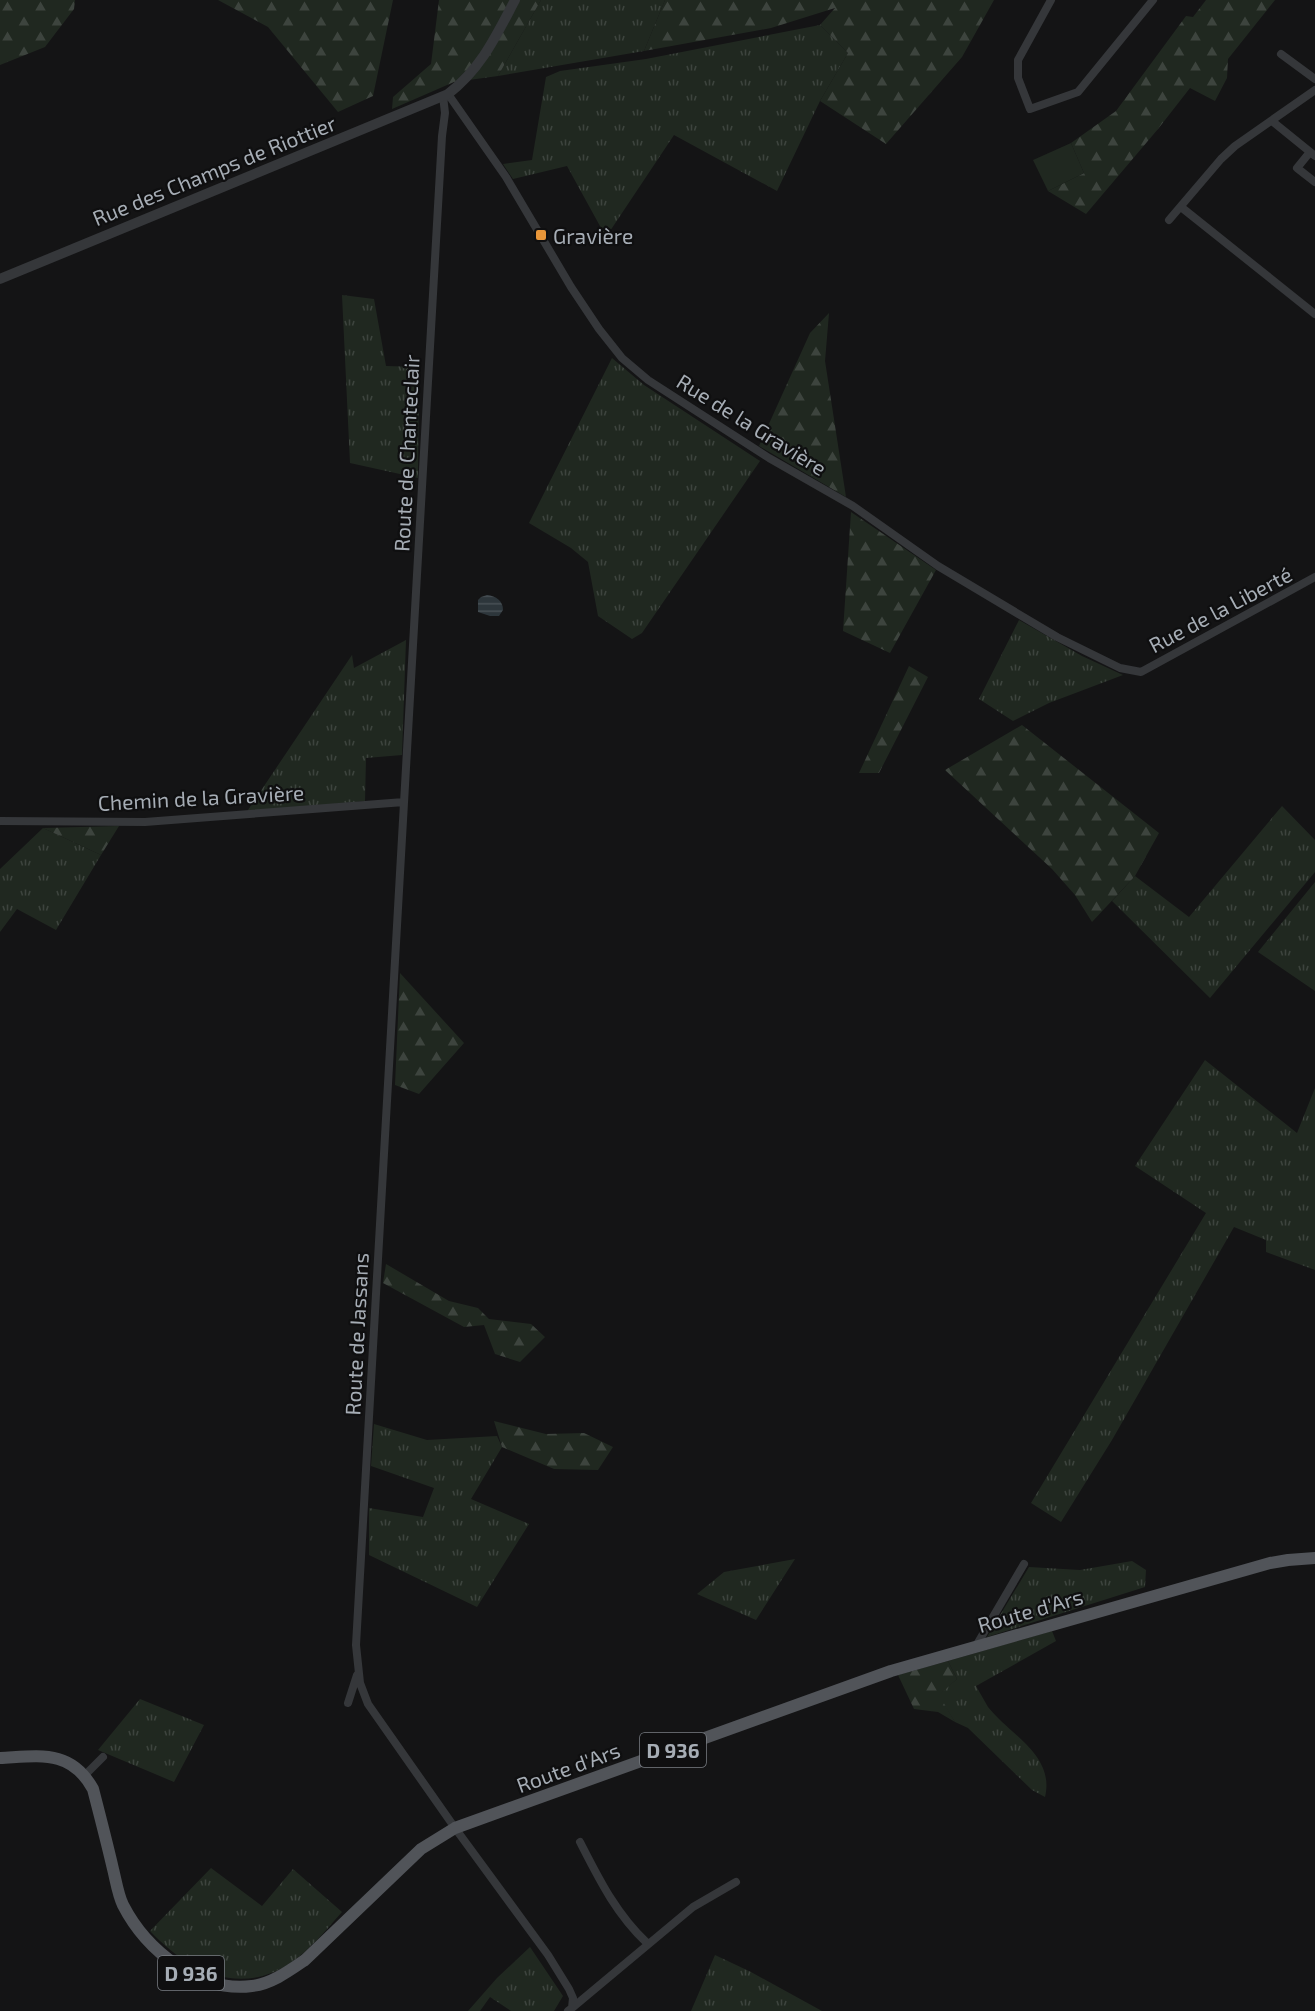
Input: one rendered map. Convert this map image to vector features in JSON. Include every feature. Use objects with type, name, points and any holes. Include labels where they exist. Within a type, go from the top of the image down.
[{"type":"main road","name":"Route d'Ars","points":[[85,1775],[93,1789],[122,1903],[134,1923],[170,1960],[200,1980],[232,1987],[254,1986],[283,1975],[305,1960],[421,1849],[455,1828],[891,1671],[1270,1563],[1315,1558]]},
{"type":"main road","points":[[0,1758],[39,1756],[59,1758],[77,1766],[85,1775]]},
{"type":"street","points":[[446,95],[469,75],[487,53],[515,0]]},
{"type":"street","points":[[1051,0],[1018,60],[1018,78],[1030,109],[1078,92],[1154,0]]},
{"type":"street","points":[[1281,54],[1315,79]]},
{"type":"street","points":[[1169,220],[1235,146],[1315,90]]},
{"type":"street","name":"Rue des Champs de Riottier","points":[[0,279],[446,95]]},
{"type":"street","name":"Rue de la Gravière","points":[[446,95],[506,177],[571,287],[604,336],[622,358],[648,380],[769,458],[853,506],[938,566],[1047,631],[1120,668],[1141,672]]},
{"type":"street","name":"Route de Chanteclair","points":[[403,813],[441,136],[446,95]]},
{"type":"street","points":[[1272,121],[1312,154],[1297,168],[1315,182]]},
{"type":"street","points":[[1181,207],[1314,310]]},
{"type":"street","name":"Rue de la Liberté","points":[[1141,672],[1315,578]]},
{"type":"street","name":"Chemin de la Gravière","points":[[0,821],[145,822],[404,802]]},
{"type":"street","name":"Route de Jassans","points":[[403,813],[356,1645],[358,1669],[360,1683],[368,1704],[548,1955],[573,1998],[570,2009]]},
{"type":"street","points":[[976,1646],[1024,1564]]},
{"type":"street","points":[[348,1703],[358,1669]]},
{"type":"street","points":[[85,1775],[103,1757]]},
{"type":"street","points":[[580,1842],[604,1889],[628,1925],[647,1943]]},
{"type":"street","points":[[570,2009],[693,1907],[736,1882]]},
{"type":"green space","points":[[0,0],[75,0],[74,9],[45,47],[0,65]]},
{"type":"green space","points":[[218,0],[393,0],[373,96],[338,112],[268,27]]},
{"type":"green space","points":[[439,0],[541,0],[498,76],[454,82],[392,109],[393,97],[431,64]]},
{"type":"green space","points":[[541,0],[665,0],[644,51],[498,76]]},
{"type":"green space","points":[[665,0],[994,0],[962,57],[886,144],[820,101],[848,53],[820,25],[835,8],[771,28],[644,51]]},
{"type":"green space","points":[[1206,0],[1275,0],[1228,59],[1227,78],[1215,101],[1190,88],[1086,214],[1048,191],[1084,173],[1071,143],[1116,111],[1186,16],[1193,17]]},
{"type":"green space","points":[[820,25],[848,53],[820,101],[777,191],[674,135],[606,237],[567,166],[513,179],[503,164],[532,160],[546,77],[560,71],[646,59]]},
{"type":"green space","points":[[1071,143],[1084,173],[1048,191],[1033,160]]},
{"type":"green space","points":[[342,295],[374,299],[386,366],[419,367],[418,478],[350,463]]},
{"type":"green space","points":[[829,313],[825,361],[846,497],[759,446],[810,333]]},
{"type":"green space","points":[[612,358],[644,385],[760,461],[642,633],[632,639],[598,616],[588,562],[571,548],[529,523]]},
{"type":"green space","points":[[851,512],[936,570],[890,653],[843,631]]},
{"type":"green space","points":[[1019,620],[1082,656],[1123,675],[1049,703],[1013,721],[979,699]]},
{"type":"green space","points":[[406,640],[402,755],[366,758],[365,801],[246,813],[352,655],[354,668]]},
{"type":"green space","points":[[909,666],[928,677],[879,773],[859,773]]},
{"type":"green space","points":[[1022,725],[1159,833],[1135,876],[1092,922],[1075,895],[1052,869],[945,770]]},
{"type":"green space","points":[[1282,806],[1315,840],[1315,872],[1210,998],[1112,901],[1135,876],[1189,917]]},
{"type":"green space","points":[[119,826],[101,855],[43,828]]},
{"type":"green space","points":[[43,828],[101,855],[56,930],[17,909],[0,932],[0,869]]},
{"type":"green space","points":[[1315,882],[1315,991],[1258,952]]},
{"type":"green space","points":[[400,973],[464,1043],[419,1094],[395,1085]]},
{"type":"green space","points":[[1205,1060],[1297,1133],[1315,1088],[1315,1270],[1266,1252],[1266,1240],[1234,1227],[1112,1440],[1061,1522],[1031,1503],[1206,1213],[1135,1166]]},
{"type":"green space","points":[[386,1264],[449,1301],[478,1308],[489,1319],[531,1324],[545,1337],[520,1362],[495,1354],[484,1325],[464,1327],[383,1283]]},
{"type":"green space","points":[[494,1421],[546,1434],[584,1433],[613,1447],[598,1470],[554,1469],[502,1447]]},
{"type":"green space","points":[[374,1424],[427,1440],[497,1436],[502,1447],[471,1499],[529,1524],[477,1607],[369,1555],[369,1508],[423,1517],[434,1488],[371,1466]]},
{"type":"green space","points":[[795,1559],[756,1620],[697,1594],[724,1572]]},
{"type":"green space","points":[[1132,1561],[1146,1570],[1145,1587],[987,1637],[1029,1567],[1080,1570]]},
{"type":"green space","points":[[1052,1631],[1056,1641],[976,1686],[988,1707],[1037,1757],[1046,1782],[1045,1797],[1032,1790],[968,1728],[955,1722],[938,1695],[957,1679],[948,1661]]},
{"type":"green space","points":[[948,1661],[957,1679],[939,1695],[955,1722],[938,1712],[914,1709],[898,1675]]},
{"type":"green space","points":[[140,1699],[204,1725],[174,1782],[98,1750]]},
{"type":"green space","points":[[211,1868],[262,1906],[293,1869],[342,1912],[303,1953],[270,1974],[251,1978],[232,1978],[214,1974],[180,1957],[150,1931]]},
{"type":"green space","points":[[530,1947],[563,1996],[554,2011],[511,2011],[490,1997],[480,2011],[468,2011],[497,1978]]},
{"type":"green space","points":[[715,1955],[751,1972],[822,2011],[691,2011]]},
{"type":"shaded area","points":[[487,595],[496,598],[502,604],[503,610],[499,616],[478,612],[478,600]]},
{"type":"place","name":"Gravière","points":[[541,235]]}]
